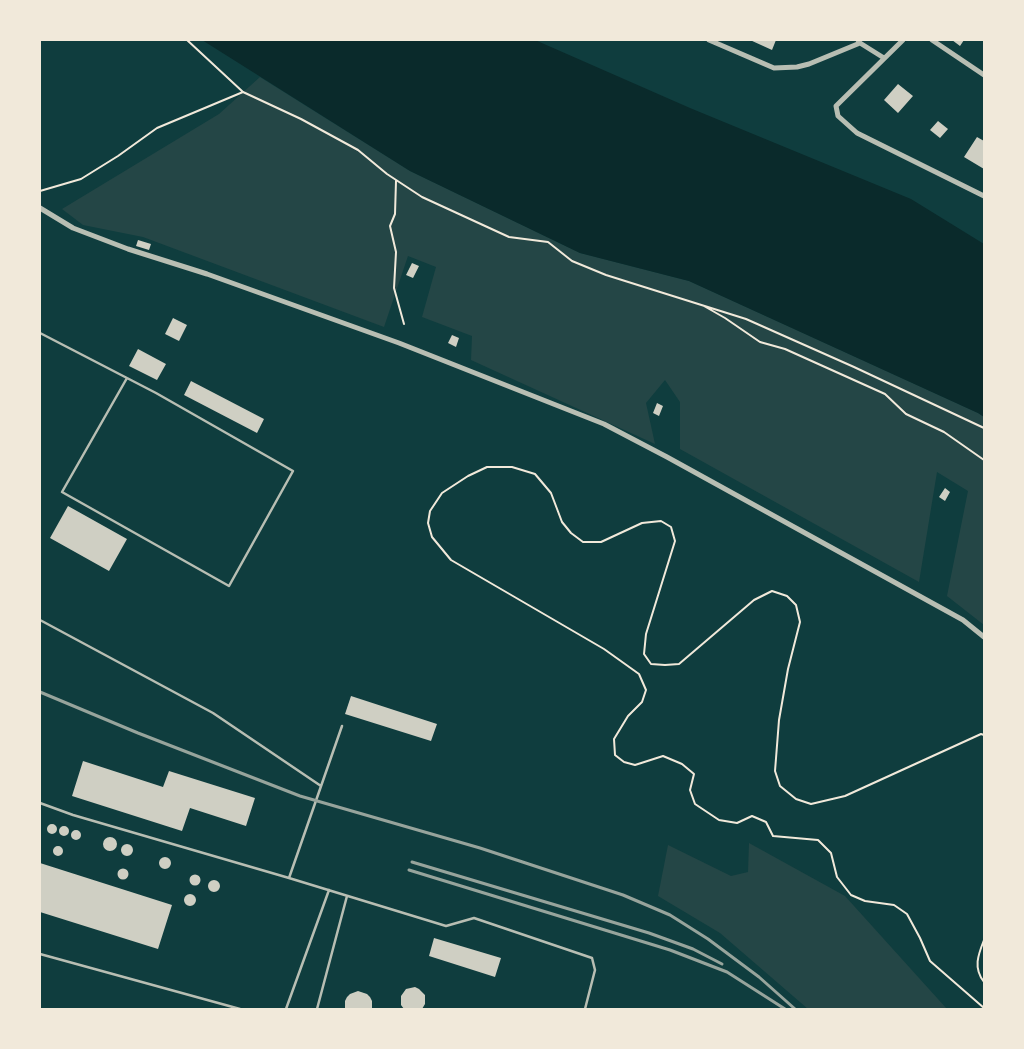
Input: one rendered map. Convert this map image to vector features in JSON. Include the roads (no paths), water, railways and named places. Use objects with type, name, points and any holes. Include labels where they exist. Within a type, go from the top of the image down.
[{"type":"street","points":[[709,40],[774,68],[797,67],[809,64],[859,41],[884,58]]},
{"type":"street","points":[[903,40],[836,106],[838,116],[857,132],[984,196]]},
{"type":"street","points":[[932,40],[984,76]]},
{"type":"street","points":[[40,208],[82,232],[207,274],[398,343],[604,424],[963,620],[984,636]]},
{"type":"lane","points":[[40,333],[127,378],[156,393],[293,471],[229,586],[62,492],[127,378]]},
{"type":"lane","points":[[40,620],[213,713],[321,786]]},
{"type":"lane","points":[[289,878],[342,726]]},
{"type":"lane","points":[[40,803],[73,815],[446,926],[474,918],[592,958],[595,970],[585,1009]]},
{"type":"lane","points":[[286,1009],[328,890]]},
{"type":"lane","points":[[317,1009],[347,896]]},
{"type":"lane","points":[[40,954],[240,1009]]},
{"type":"railway","points":[[40,692],[138,733],[300,796],[480,848],[623,895],[670,915],[708,939],[759,977],[795,1009]]},
{"type":"railway","points":[[412,862],[649,933],[693,949],[722,964]]},
{"type":"railway","points":[[409,870],[670,950],[727,972],[785,1009]]}]
